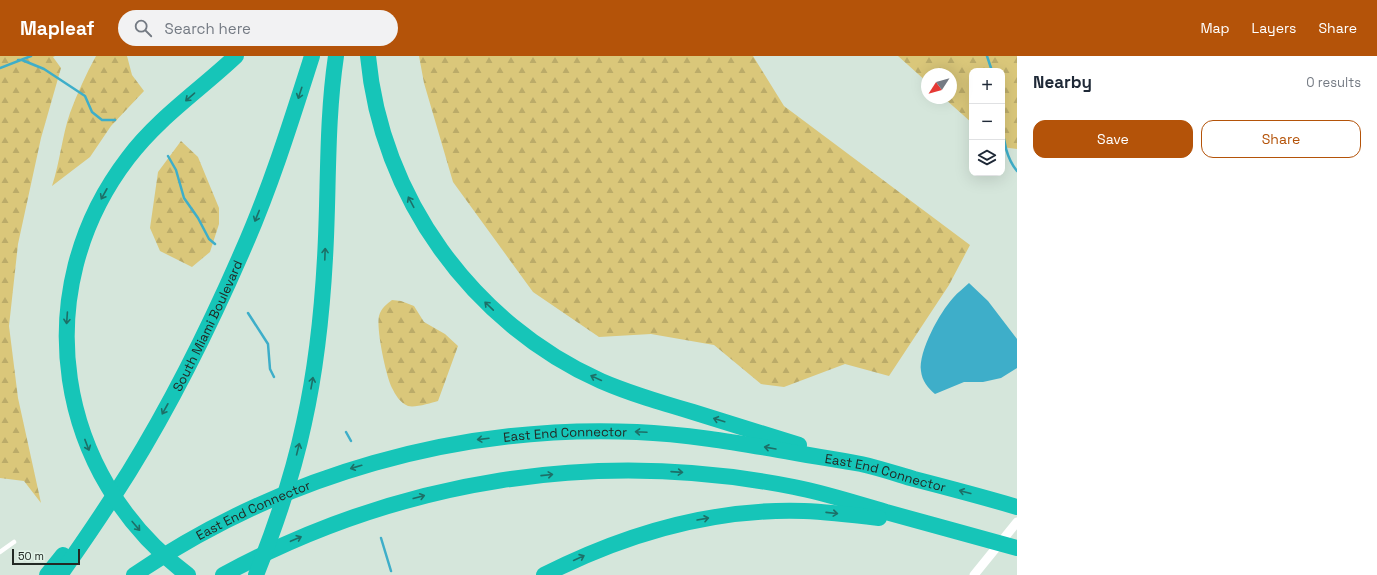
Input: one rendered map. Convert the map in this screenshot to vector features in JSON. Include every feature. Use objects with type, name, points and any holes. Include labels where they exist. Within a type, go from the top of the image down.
[{"type":"highway","points":[[188,575],[161,553],[132,523],[98,471],[76,413],[68,371],[66,330],[71,289],[80,251],[87,231],[105,193],[128,158],[156,127],[236,56]]},
{"type":"highway","name":"South Miami Boulevard","points":[[60,575],[107,507],[129,472],[150,436],[208,326],[242,251],[273,173],[312,56]]},
{"type":"highway","points":[[256,575],[272,535],[290,476],[305,422],[312,380],[319,332],[325,257],[330,111],[336,56]]},
{"type":"highway","points":[[368,56],[375,100],[385,140],[400,179],[412,203],[429,234],[453,268],[481,298],[512,326],[545,351],[600,380],[625,391],[863,465]]},
{"type":"highway","name":"East End Connector","points":[[134,575],[185,542],[228,519],[305,485],[345,471],[426,449],[468,441],[552,432],[636,432],[721,440],[863,465],[1010,505]]},
{"type":"highway","points":[[223,575],[322,528],[397,503],[436,492],[514,478],[594,471],[675,472],[756,480],[826,495],[1017,548]]},
{"type":"highway","points":[[47,575],[129,472]]},
{"type":"highway","points":[[544,575],[600,548],[640,534],[720,516],[782,511],[823,512],[930,524]]},
{"type":"street","points":[[974,575],[1017,522]]},
{"type":"lane","points":[[0,552],[14,542]]},
{"type":"green space","points":[[0,56],[55,56],[53,57],[61,68],[41,138],[18,244],[9,326],[18,398],[41,503],[24,481],[0,478]]},
{"type":"green space","points":[[96,56],[127,56],[132,75],[144,91],[111,126],[90,157],[52,186],[70,113]]},
{"type":"green space","points":[[419,56],[753,56],[784,106],[970,245],[949,285],[889,376],[845,364],[784,387],[761,384],[714,345],[651,334],[599,337],[533,292],[453,182],[424,83]]},
{"type":"green space","points":[[898,56],[1017,56],[1017,149],[1005,147],[1005,68],[969,68],[969,120],[951,104],[957,104],[957,68],[921,68],[921,77]]},
{"type":"green space","points":[[181,141],[198,157],[219,208],[219,224],[210,252],[192,267],[160,251],[150,228],[158,172]]},
{"type":"green space","points":[[392,300],[401,301],[414,306],[424,322],[445,334],[458,346],[438,401],[419,406],[408,406],[400,401],[392,388],[382,352],[378,322],[384,306]]},
{"type":"water","points":[[969,283],[988,301],[1017,339],[1017,368],[1001,378],[983,382],[964,382],[935,394],[926,384],[921,371],[921,363],[926,343],[936,322],[948,304]]},
{"type":"waterway","points":[[0,68],[31,56]]},
{"type":"waterway","points":[[987,56],[991,68]]},
{"type":"waterway","points":[[18,60],[22,60],[44,69],[85,96],[92,112],[102,120],[115,120]]},
{"type":"waterway","points":[[1003,104],[1003,132],[1005,144],[1008,155],[1017,171]]},
{"type":"waterway","points":[[168,156],[176,170],[184,198],[198,218],[209,239],[215,244]]},
{"type":"waterway","points":[[248,313],[268,344],[270,369],[274,377]]},
{"type":"waterway","points":[[346,432],[351,441]]},
{"type":"waterway","points":[[381,538],[391,571]]}]
